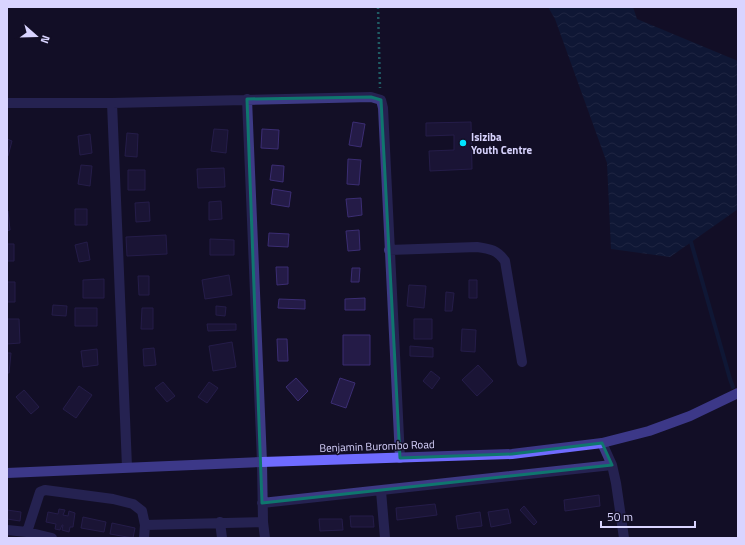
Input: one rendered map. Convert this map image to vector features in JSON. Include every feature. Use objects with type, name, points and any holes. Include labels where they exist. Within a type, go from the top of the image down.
[{"type":"street","points":[[7,103],[112,103],[371,97],[381,100],[383,108],[400,458]]},
{"type":"street","points":[[247,99],[262,462],[262,503],[265,538]]},
{"type":"street","points":[[112,103],[127,467]]},
{"type":"street","points":[[389,250],[477,247],[489,249],[499,253],[505,261],[522,362]]},
{"type":"street","name":"Benjamin Burombo Road","points":[[7,473],[127,467],[512,454],[602,444],[649,431],[690,416],[738,393]]},
{"type":"street","points":[[602,444],[612,465],[624,538]]},
{"type":"street","points":[[262,503],[612,465]]},
{"type":"street","points":[[27,532],[40,492],[45,490],[113,499],[133,504],[142,510],[145,525],[144,538]]},
{"type":"street","points":[[381,490],[385,538]]},
{"type":"street","points":[[220,522],[222,538]]},
{"type":"street","points":[[145,525],[263,522]]},
{"type":"street","points":[[7,530],[27,532],[52,538]]},
{"type":"path","points":[[378,7],[381,100]]},
{"type":"highlighted area","points":[[371,97],[381,100],[400,458],[512,454],[602,443],[612,465],[262,503],[247,99]]},
{"type":"water","points":[[548,7],[633,7],[637,19],[738,61],[738,209],[670,257],[611,249],[607,163],[555,19]]},
{"type":"building","points":[[353,122],[365,124],[361,147],[349,145]]},
{"type":"building","name":"Isiziba Youth Centre","points":[[471,122],[472,169],[430,171],[429,151],[454,150],[454,135],[426,136],[426,123]]},
{"type":"building","points":[[214,129],[228,130],[226,153],[211,151]]},
{"type":"building","points":[[262,129],[279,130],[278,149],[261,148]]},
{"type":"building","points":[[127,133],[138,134],[137,157],[125,156]]},
{"type":"building","points":[[90,134],[92,153],[80,155],[78,136]]},
{"type":"building","points":[[7,139],[12,141],[8,156],[7,156]]},
{"type":"building","points":[[348,159],[361,160],[359,185],[347,184]]},
{"type":"building","points":[[81,165],[92,166],[90,186],[78,184]]},
{"type":"building","points":[[272,165],[284,166],[283,182],[270,180]]},
{"type":"building","points":[[224,168],[225,187],[198,188],[197,169]]},
{"type":"building","points":[[128,170],[145,170],[145,190],[128,190]]},
{"type":"building","points":[[273,189],[291,192],[289,207],[271,204]]},
{"type":"building","points":[[361,198],[362,215],[348,217],[346,199]]},
{"type":"building","points":[[221,201],[222,219],[209,220],[209,202]]},
{"type":"building","points":[[149,202],[150,221],[136,222],[135,203]]},
{"type":"building","points":[[75,209],[87,209],[87,225],[75,225]]},
{"type":"building","points":[[7,211],[10,230],[7,231]]},
{"type":"building","points":[[359,230],[360,250],[348,251],[346,231]]},
{"type":"building","points":[[269,233],[289,234],[288,247],[268,246]]},
{"type":"building","points":[[166,235],[167,254],[127,256],[126,237]]},
{"type":"building","points":[[210,239],[234,240],[234,255],[210,255]]},
{"type":"building","points":[[87,242],[90,260],[79,262],[75,245]]},
{"type":"building","points":[[7,244],[14,244],[14,261],[7,261]]},
{"type":"building","points":[[276,267],[288,267],[288,284],[277,285]]},
{"type":"building","points":[[352,268],[360,268],[359,282],[351,282]]},
{"type":"building","points":[[229,275],[232,295],[205,299],[202,280]]},
{"type":"building","points":[[138,276],[149,276],[149,295],[139,295]]},
{"type":"building","points":[[104,279],[104,298],[83,298],[83,280]]},
{"type":"building","points":[[469,280],[477,280],[477,298],[469,298]]},
{"type":"building","points":[[7,282],[15,282],[15,302],[7,302]]},
{"type":"building","points":[[409,285],[426,286],[424,308],[407,306]]},
{"type":"building","points":[[446,292],[454,293],[452,311],[445,311]]},
{"type":"building","points":[[365,298],[365,310],[345,310],[345,299]]},
{"type":"building","points":[[279,299],[305,300],[305,309],[278,308]]},
{"type":"building","points":[[53,305],[67,306],[66,316],[52,315]]},
{"type":"building","points":[[216,306],[226,307],[225,316],[216,315]]},
{"type":"building","points":[[75,308],[97,308],[97,326],[75,326]]},
{"type":"building","points":[[142,308],[153,308],[153,329],[141,329]]},
{"type":"building","points":[[7,319],[19,319],[20,343],[7,344]]},
{"type":"building","points":[[414,319],[432,319],[432,339],[414,339]]},
{"type":"building","points":[[207,324],[236,324],[236,330],[208,331]]},
{"type":"building","points":[[462,329],[476,330],[475,352],[461,351]]},
{"type":"building","points":[[343,335],[370,335],[370,365],[343,365]]},
{"type":"building","points":[[277,339],[287,339],[288,361],[278,361]]},
{"type":"building","points":[[232,342],[236,367],[213,371],[209,346]]},
{"type":"building","points":[[410,346],[433,348],[433,357],[410,356]]},
{"type":"building","points":[[154,348],[156,365],[144,366],[143,349]]},
{"type":"building","points":[[97,349],[98,365],[83,367],[81,351]]},
{"type":"building","points":[[7,353],[11,353],[9,373],[7,373]]},
{"type":"building","points":[[478,365],[493,381],[477,396],[462,380]]},
{"type":"building","points":[[431,371],[440,378],[432,389],[423,381]]},
{"type":"building","points":[[296,378],[308,391],[298,401],[286,387]]},
{"type":"building","points":[[340,378],[355,383],[346,408],[331,403]]},
{"type":"building","points":[[163,382],[175,396],[167,402],[155,388]]},
{"type":"building","points":[[209,382],[218,388],[207,403],[198,397]]},
{"type":"building","points":[[79,386],[92,395],[76,418],[63,409]]},
{"type":"building","points":[[24,390],[39,407],[31,414],[16,397]]},
{"type":"building","points":[[599,495],[600,506],[565,511],[564,500]]},
{"type":"building","points":[[435,504],[437,515],[397,520],[396,508]]},
{"type":"building","points":[[524,506],[537,522],[534,525],[520,510]]},
{"type":"building","points":[[59,509],[65,510],[63,515],[68,516],[69,511],[75,513],[73,527],[70,527],[69,532],[62,530],[63,525],[60,530],[55,529],[56,524],[46,522],[48,512],[58,514]]},
{"type":"building","points":[[508,509],[511,523],[491,527],[488,512]]},
{"type":"building","points":[[7,510],[21,512],[20,521],[7,519]]},
{"type":"building","points":[[480,512],[482,526],[458,529],[456,516]]},
{"type":"building","points":[[350,516],[373,516],[374,527],[351,527]]},
{"type":"building","points":[[83,517],[106,522],[104,532],[81,528]]},
{"type":"building","points":[[319,519],[342,519],[343,530],[320,531]]},
{"type":"building","points":[[112,523],[135,528],[133,538],[110,534]]},
{"type":"waterway","points":[[691,242],[733,387]]},
{"type":"place","name":"Isiziba Youth Centre","points":[[463,143]]}]
